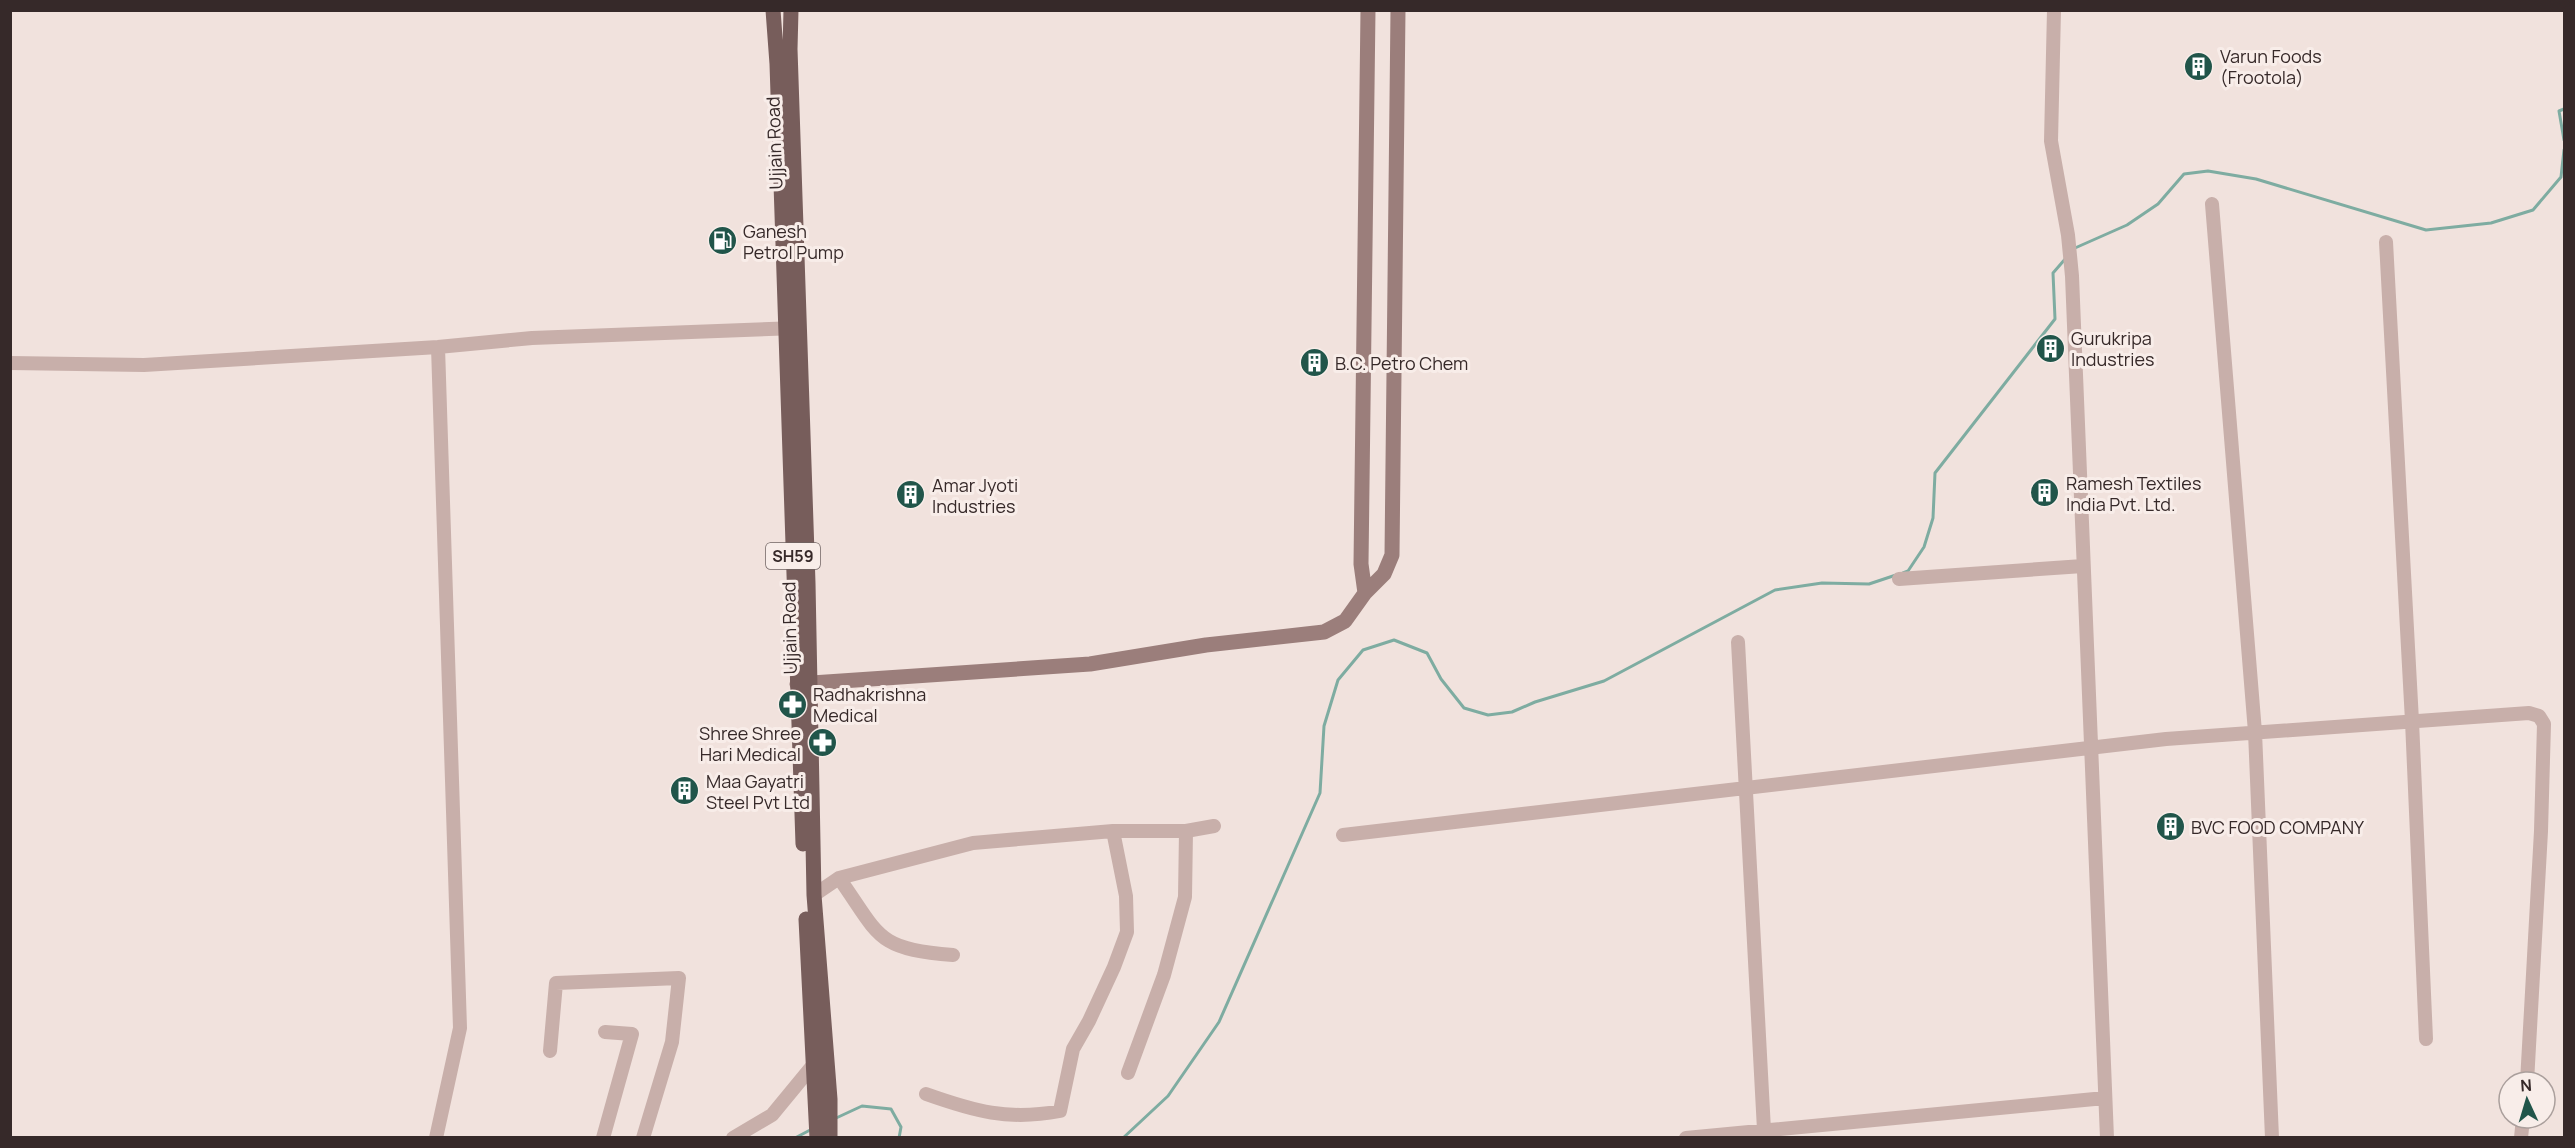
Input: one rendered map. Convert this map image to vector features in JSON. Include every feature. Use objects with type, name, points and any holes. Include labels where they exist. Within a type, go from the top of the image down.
[{"type":"main road","name":"Ujjain Road","points":[[773,10],[793,328]]},
{"type":"main road","name":"Ujjain Road","points":[[791,10],[793,328],[803,683],[806,926],[814,1064],[830,1137]]},
{"type":"main road","name":"Ujjain Road","points":[[803,683],[823,1100],[817,1137]]},
{"type":"street","points":[[1365,593],[1361,552],[1368,10]]},
{"type":"street","points":[[803,683],[1090,664],[1206,645],[1298,637],[1324,632],[1345,621],[1365,593],[1384,574],[1392,555],[1398,10]]},
{"type":"street","points":[[2054,10],[2051,141],[2068,235],[2072,276],[2107,1137]]},
{"type":"street","points":[[2212,204],[2254,732],[2272,1137]]},
{"type":"street","points":[[2386,242],[2412,721],[2426,1039]]},
{"type":"street","points":[[10,363],[144,364],[438,347],[532,338],[793,328]]},
{"type":"street","points":[[436,1137],[460,1028],[438,347]]},
{"type":"street","points":[[1899,579],[2083,566]]},
{"type":"street","points":[[1738,642],[1764,1130]]},
{"type":"street","points":[[1343,835],[2166,739],[2529,713],[2539,716],[2544,724],[2541,842],[2528,1070]]},
{"type":"street","points":[[814,895],[839,878],[973,843],[1113,831],[1186,831],[1214,826]]},
{"type":"street","points":[[926,1094],[973,1111],[1010,1116],[1042,1115],[1060,1111],[1073,1049],[1094,1010],[1127,932],[1126,896],[1113,831]]},
{"type":"street","points":[[1128,1073],[1164,975],[1185,897],[1186,831]]},
{"type":"street","points":[[839,878],[868,924],[889,943],[910,950],[953,955]]},
{"type":"street","points":[[550,1051],[556,983],[679,978],[672,1042],[642,1137]]},
{"type":"street","points":[[603,1137],[632,1034],[606,1032]]},
{"type":"street","points":[[733,1137],[772,1115],[814,1064]]},
{"type":"street","points":[[1686,1137],[2104,1098]]},
{"type":"waterway","points":[[2564,109],[2559,111],[2564,140]]},
{"type":"waterway","points":[[2075,248],[2127,225],[2158,204],[2184,174],[2208,171],[2256,179],[2426,230],[2491,223],[2533,210],[2561,177],[2564,150]]},
{"type":"waterway","points":[[1903,573],[1908,571],[1924,547],[1933,518],[1935,473],[2055,319],[2053,273],[2066,258]]},
{"type":"waterway","points":[[1123,1138],[1168,1096],[1219,1022],[1320,793],[1324,726],[1338,680],[1363,650],[1394,640],[1427,653],[1441,679],[1464,708],[1488,715],[1512,712],[1535,702],[1604,681],[1775,590],[1822,583],[1869,584],[1896,575]]},
{"type":"waterway","points":[[834,1119],[862,1106],[891,1109],[901,1127],[899,1138]]},
{"type":"waterway","points":[[795,1138],[812,1129]]},
{"type":"place","name":"Varun Foods (Frootola)","points":[[2199,66]]},
{"type":"place","name":"Ganesh Petrol Pump","points":[[722,241]]},
{"type":"place","name":"Gurukripa Industries","points":[[2050,348]]},
{"type":"place","name":"B.C. Petro Chem","points":[[1314,363]]},
{"type":"place","name":"Ramesh Textiles India Pvt. Ltd.","points":[[2045,493]]},
{"type":"place","name":"Amar Jyoti Industries","points":[[911,495]]},
{"type":"place","name":"Radhakrishna Medical","points":[[792,704]]},
{"type":"place","name":"Shree Shree Hari Medical","points":[[822,743]]},
{"type":"place","name":"Maa Gayatri Steel Pvt Ltd","points":[[685,791]]},
{"type":"place","name":"BVC FOOD COMPANY","points":[[2170,827]]}]
